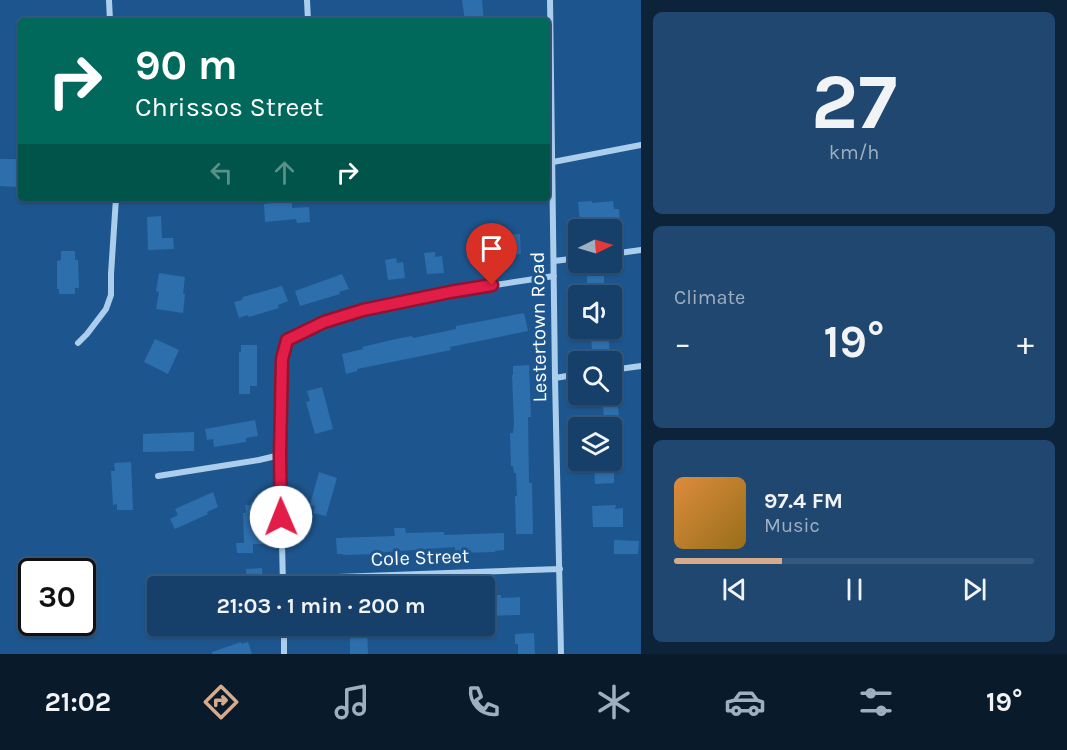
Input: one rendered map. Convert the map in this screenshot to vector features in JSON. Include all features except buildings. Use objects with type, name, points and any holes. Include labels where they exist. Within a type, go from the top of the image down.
[{"type":"street","points":[[109,0],[110,18]]},
{"type":"street","points":[[307,0],[308,18]]},
{"type":"street","name":"Lestertown Road","points":[[550,0],[561,654]]},
{"type":"street","points":[[553,162],[641,145]]},
{"type":"street","points":[[78,343],[106,309],[111,295],[116,201]]},
{"type":"street","points":[[622,253],[641,250]]},
{"type":"street","points":[[554,261],[568,259]]},
{"type":"street","points":[[282,576],[280,455],[282,359],[287,340],[324,322],[363,310],[450,292],[554,276]]},
{"type":"street","points":[[622,369],[641,366]]},
{"type":"street","points":[[555,378],[568,376]]},
{"type":"street","points":[[158,476],[280,455]]},
{"type":"street","name":"Cole Street","points":[[365,576],[560,569]]},
{"type":"street","points":[[284,636],[284,654]]},
{"type":"route","points":[[281,517],[282,359],[287,340],[324,322],[363,310],[492,285]]}]
